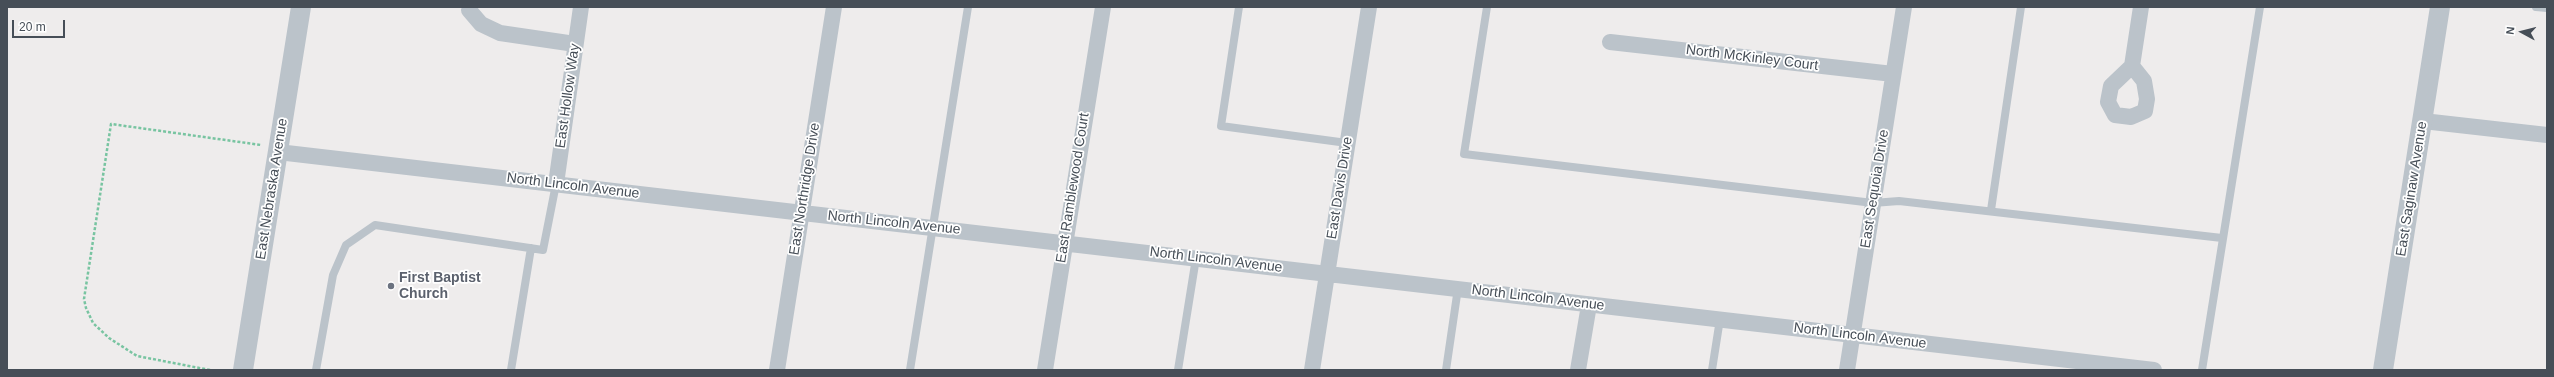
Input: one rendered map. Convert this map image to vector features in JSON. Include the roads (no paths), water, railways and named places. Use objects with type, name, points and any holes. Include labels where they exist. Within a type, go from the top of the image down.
[{"type":"street","name":"East Nebraska Avenue","points":[[243,370],[302,7]]},
{"type":"street","name":"East Hollow Way","points":[[556,184],[581,7]]},
{"type":"street","name":"East Northridge Drive","points":[[777,370],[834,7]]},
{"type":"street","name":"East Ramblewood Court","points":[[1044,370],[1063,243],[1103,7]]},
{"type":"street","name":"East Davis Drive","points":[[1312,370],[1369,7]]},
{"type":"street","name":"East Sequoia Drive","points":[[1847,370],[1904,7]]},
{"type":"street","points":[[2132,66],[2141,7]]},
{"type":"street","name":"East Saginaw Avenue","points":[[2383,370],[2440,7]]},
{"type":"street","points":[[469,10],[481,24],[500,33],[575,44]]},
{"type":"street","name":"North McKinley Court","points":[[1610,42],[1893,74]]},
{"type":"street","points":[[2422,121],[2547,135]]},
{"type":"street","name":"North Lincoln Avenue","points":[[278,150],[802,213],[2154,370]]},
{"type":"street","points":[[1578,370],[1588,305]]},
{"type":"lane","points":[[910,370],[968,7]]},
{"type":"lane","points":[[1239,7],[1221,126],[1347,143]]},
{"type":"lane","points":[[1487,7],[1464,154],[1873,203],[1899,201],[1991,210],[2222,238]]},
{"type":"lane","points":[[1991,210],[2021,7]]},
{"type":"lane","points":[[2202,370],[2260,7]]},
{"type":"lane","points":[[2536,7],[2547,8]]},
{"type":"lane","points":[[316,370],[333,275],[346,245],[375,225],[543,250],[556,184]]},
{"type":"lane","points":[[511,370],[531,248]]},
{"type":"lane","points":[[1178,370],[1196,258]]},
{"type":"lane","points":[[1446,370],[1458,288]]},
{"type":"lane","points":[[1712,370],[1720,319]]},
{"type":"place","name":"First Baptist Church","points":[[391,286]]}]
